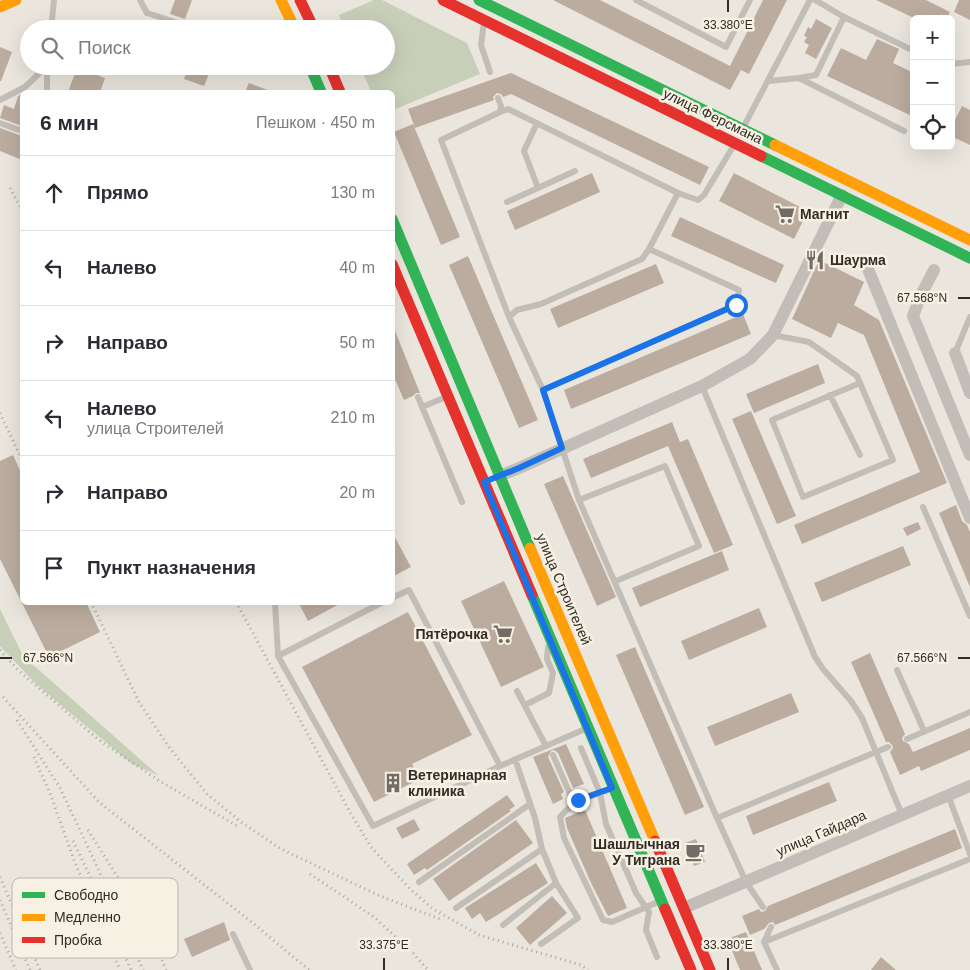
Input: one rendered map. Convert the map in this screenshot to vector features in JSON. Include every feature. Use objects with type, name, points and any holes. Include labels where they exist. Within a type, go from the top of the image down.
[{"type":"main road","points":[[0,7],[16,0]]},
{"type":"main road","points":[[281,0],[291,20]]},
{"type":"main road","points":[[300,0],[310,20]]},
{"type":"main road","name":"улица Ферсмана","points":[[443,0],[970,258]]},
{"type":"main road","name":"улица Ферсмана","points":[[479,0],[495,3],[743,129],[970,240]]},
{"type":"main road","points":[[484,21],[495,3]]},
{"type":"main road","points":[[314,75],[320,90]]},
{"type":"main road","points":[[333,75],[339,90]]},
{"type":"main road","points":[[735,143],[743,129]]},
{"type":"main road","name":"улица Строителей","points":[[395,226],[499,476],[710,970]]},
{"type":"main road","points":[[395,252],[405,248]]},
{"type":"main road","points":[[395,271],[612,788],[691,970]]},
{"type":"main road","points":[[412,311],[428,304]]},
{"type":"main road","points":[[484,482],[499,476]]},
{"type":"main road","points":[[588,728],[604,720]]},
{"type":"main road","points":[[666,915],[684,908]]},
{"type":"street","points":[[499,476],[702,386],[750,359],[773,335],[842,195]]},
{"type":"street","points":[[868,268],[970,518]]},
{"type":"street","points":[[934,270],[913,316],[970,455]]},
{"type":"street","points":[[955,353],[970,393]]},
{"type":"street","name":"улица Гайдара","points":[[684,908],[970,786]]},
{"type":"lane","points":[[52,20],[54,0]]},
{"type":"lane","points":[[140,0],[146,13],[168,20]]},
{"type":"lane","points":[[636,0],[726,47],[750,0]]},
{"type":"lane","points":[[743,129],[810,0]]},
{"type":"lane","points":[[815,0],[844,17],[910,49]]},
{"type":"lane","points":[[768,81],[816,75],[844,17]]},
{"type":"lane","points":[[484,21],[481,45],[490,72]]},
{"type":"lane","points":[[955,64],[970,62]]},
{"type":"lane","points":[[0,100],[25,87],[38,75]]},
{"type":"lane","points":[[47,75],[47,90]]},
{"type":"lane","points":[[799,78],[904,132]]},
{"type":"lane","points":[[498,98],[501,106],[500,112]]},
{"type":"lane","points":[[735,143],[704,195],[698,200],[508,109],[441,140],[510,317],[543,390],[579,500],[746,882],[763,907]]},
{"type":"lane","points":[[0,123],[20,130]]},
{"type":"lane","points":[[537,123],[524,151],[538,188]]},
{"type":"lane","points":[[507,202],[575,172]]},
{"type":"lane","points":[[510,317],[517,310],[541,304],[642,259],[678,192]]},
{"type":"lane","points":[[543,390],[736,305],[739,290],[649,248]]},
{"type":"lane","points":[[955,353],[970,317]]},
{"type":"lane","points":[[773,335],[809,342],[857,376],[860,383],[893,460],[803,497],[772,420],[860,383]]},
{"type":"lane","points":[[702,386],[815,657],[823,669],[851,700],[862,718],[902,815]]},
{"type":"lane","points":[[422,407],[448,396]]},
{"type":"lane","points":[[830,396],[860,455]]},
{"type":"lane","points":[[418,397],[462,502]]},
{"type":"lane","points":[[579,500],[665,466],[699,546],[616,581]]},
{"type":"lane","points":[[923,507],[970,616]]},
{"type":"lane","points":[[395,597],[409,590],[500,766]]},
{"type":"lane","points":[[275,605],[278,656],[373,826],[515,759],[588,728]]},
{"type":"lane","points":[[278,656],[378,605]]},
{"type":"lane","points":[[525,705],[549,693],[553,673],[547,658],[549,636]]},
{"type":"lane","points":[[898,670],[924,732]]},
{"type":"lane","points":[[517,691],[546,746]]},
{"type":"lane","points":[[907,739],[970,712]]},
{"type":"lane","points":[[718,818],[888,747]]},
{"type":"lane","points":[[581,748],[600,792],[606,824],[636,893],[649,912],[646,930],[657,957]]},
{"type":"lane","points":[[553,755],[570,794],[578,800]]},
{"type":"lane","points":[[515,759],[542,848],[556,883],[578,918],[541,944]]},
{"type":"lane","points":[[612,788],[578,800],[567,808],[560,817],[564,838],[603,920],[612,922],[660,901]]},
{"type":"lane","points":[[948,795],[970,854]]},
{"type":"lane","points":[[418,882],[530,804]]},
{"type":"lane","points":[[456,908],[542,848]]},
{"type":"lane","points":[[764,942],[970,860]]},
{"type":"lane","points":[[503,924],[556,883]]},
{"type":"lane","points":[[771,926],[764,942],[777,970]]},
{"type":"lane","points":[[233,934],[250,970]]},
{"type":"green space","points":[[374,0],[382,0],[467,43],[480,74],[395,109],[395,90],[370,90],[364,75],[395,75],[395,20],[341,20],[339,15]]},
{"type":"green space","points":[[0,609],[23,656],[158,775],[132,764],[38,686],[0,646]]},
{"type":"building","points":[[175,0],[192,0],[185,19],[170,14]]},
{"type":"building","points":[[553,0],[600,0],[730,66],[763,0],[787,0],[749,74],[741,70],[730,90]]},
{"type":"building","points":[[876,0],[926,0],[950,12],[949,15],[910,16]]},
{"type":"building","points":[[959,0],[970,0],[970,20],[954,12]]},
{"type":"building","points":[[816,19],[832,28],[816,59],[805,53],[809,45],[804,42],[807,37],[804,36],[808,27],[811,29]]},
{"type":"building","points":[[877,39],[899,49],[893,63],[910,71],[910,115],[827,76],[841,48],[866,60]]},
{"type":"building","points":[[0,47],[12,52],[1,81],[0,81]]},
{"type":"building","points":[[511,73],[709,167],[700,185],[511,94],[503,97],[497,93],[493,97],[494,100],[415,128],[408,109]]},
{"type":"building","points":[[74,75],[97,75],[105,78],[101,90],[69,90]]},
{"type":"building","points":[[185,75],[209,75],[204,86],[184,79]]},
{"type":"building","points":[[249,83],[268,90],[246,90]]},
{"type":"building","points":[[20,95],[20,125],[0,118],[4,105],[14,109]]},
{"type":"building","points":[[962,106],[970,110],[970,145],[955,138],[955,120]]},
{"type":"building","points":[[413,124],[460,237],[441,245],[395,132]]},
{"type":"building","points":[[0,128],[20,135],[20,159],[0,151]]},
{"type":"building","points":[[592,173],[600,192],[515,230],[507,211]]},
{"type":"building","points":[[734,173],[808,211],[794,239],[719,201]]},
{"type":"building","points":[[680,217],[784,265],[776,283],[671,236]]},
{"type":"building","points":[[468,256],[538,420],[519,428],[449,265]]},
{"type":"building","points":[[819,260],[864,282],[854,305],[879,320],[947,483],[802,544],[794,525],[920,472],[864,335],[838,323],[831,338],[792,319]]},
{"type":"building","points":[[656,264],[664,283],[558,328],[550,309]]},
{"type":"building","points":[[743,314],[751,334],[571,409],[564,390]]},
{"type":"building","points":[[395,331],[420,393],[416,393],[404,400],[395,379]]},
{"type":"building","points":[[818,364],[825,383],[754,413],[746,394]]},
{"type":"building","points":[[751,411],[796,516],[777,524],[732,419]]},
{"type":"building","points":[[672,422],[680,442],[688,439],[733,545],[714,553],[668,446],[591,478],[583,459]]},
{"type":"building","points":[[13,455],[20,471],[20,599],[0,559],[0,461]]},
{"type":"building","points":[[563,476],[616,597],[597,606],[544,484]]},
{"type":"building","points":[[956,505],[962,521],[967,525],[970,532],[970,587],[939,513]]},
{"type":"building","points":[[918,522],[921,529],[907,536],[903,528]]},
{"type":"building","points":[[395,538],[411,567],[395,575]]},
{"type":"building","points":[[903,546],[911,565],[822,602],[814,583]]},
{"type":"building","points":[[722,551],[729,570],[640,607],[632,588]]},
{"type":"building","name":"Пятёрочка","points":[[504,581],[544,667],[501,687],[461,601]]},
{"type":"building","points":[[23,605],[87,605],[100,632],[49,657]]},
{"type":"building","points":[[300,605],[337,605],[308,621]]},
{"type":"building","points":[[759,608],[767,627],[689,660],[681,641]]},
{"type":"building","points":[[408,612],[472,735],[412,764],[420,779],[374,802],[302,667]]},
{"type":"building","points":[[635,647],[704,807],[685,815],[616,655]]},
{"type":"building","points":[[870,653],[905,734],[902,738],[903,741],[909,744],[913,752],[970,728],[970,750],[921,771],[919,766],[900,775],[890,752],[893,748],[892,745],[886,742],[851,662]]},
{"type":"building","points":[[791,693],[799,712],[715,746],[707,727]]},
{"type":"building","points":[[566,744],[584,784],[573,788],[558,753],[554,750],[551,751],[548,757],[564,792],[561,794],[563,799],[553,804],[533,757]]},
{"type":"building","points":[[829,782],[837,801],[753,835],[746,816]]},
{"type":"building","points":[[507,795],[515,806],[509,810],[511,811],[427,870],[425,868],[414,875],[407,864]]},
{"type":"building","points":[[585,810],[627,908],[608,916],[567,828],[565,818]]},
{"type":"building","points":[[414,819],[420,830],[402,839],[396,828]]},
{"type":"building","points":[[516,820],[533,843],[449,901],[433,879]]},
{"type":"building","points":[[955,829],[962,848],[775,925],[773,922],[769,923],[764,929],[750,935],[742,916],[759,909],[761,912],[765,911],[768,906]]},
{"type":"building","name":"Шашлычная У Тиграна","points":[[696,839],[705,862],[694,866],[685,843]]},
{"type":"building","points":[[536,863],[548,883],[486,922],[480,913],[472,919],[465,908]]},
{"type":"building","points":[[552,896],[567,913],[530,945],[516,928]]},
{"type":"building","points":[[224,922],[230,940],[192,957],[184,939]]},
{"type":"building","points":[[746,932],[762,970],[740,970],[727,939]]},
{"type":"building","points":[[881,957],[896,970],[871,970]]},
{"type":"railway","points":[[10,188],[20,206]]},
{"type":"railway","points":[[0,413],[20,456]]},
{"type":"railway","points":[[92,605],[139,702],[168,746],[207,794],[241,822],[281,849],[380,896],[440,919]]},
{"type":"railway","points":[[238,605],[351,814],[371,847],[410,889],[433,909],[479,935],[581,965],[588,970]]},
{"type":"railway","points":[[0,650],[18,670],[99,740],[161,782],[239,827]]},
{"type":"railway","points":[[3,697],[99,802],[254,924],[309,970]]},
{"type":"railway","points":[[17,720],[60,788],[102,878]]},
{"type":"railway","points":[[34,757],[51,796],[82,878]]},
{"type":"railway","points":[[88,830],[118,878]]},
{"type":"railway","points":[[73,841],[91,878]]},
{"type":"railway","points":[[310,874],[374,917],[412,952],[428,970]]},
{"type":"railway","points":[[0,877],[12,905]]},
{"type":"railway","points":[[0,900],[12,928]]},
{"type":"railway","points":[[0,933],[16,970]]},
{"type":"railway","points":[[25,958],[30,970]]},
{"type":"railway","points":[[35,958],[40,970]]},
{"type":"railway","points":[[115,958],[120,970]]},
{"type":"railway","points":[[126,958],[131,970]]},
{"type":"railway","points":[[138,958],[143,970]]},
{"type":"railway","points":[[161,958],[166,970]]},
{"type":"traffic: fast","points":[[479,0],[775,145]]},
{"type":"traffic: fast","points":[[314,75],[320,90]]},
{"type":"traffic: fast","points":[[761,156],[970,258]]},
{"type":"traffic: fast","points":[[395,226],[530,548]]},
{"type":"traffic: fast","points":[[532,595],[665,909]]},
{"type":"traffic: slow","points":[[0,7],[16,0]]},
{"type":"traffic: slow","points":[[281,0],[291,20]]},
{"type":"traffic: slow","points":[[775,145],[970,240]]},
{"type":"traffic: slow","points":[[530,548],[655,841]]},
{"type":"traffic: jam","points":[[300,0],[310,20]]},
{"type":"traffic: jam","points":[[443,0],[761,156]]},
{"type":"traffic: jam","points":[[333,75],[339,90]]},
{"type":"traffic: jam","points":[[395,271],[532,595]]},
{"type":"traffic: jam","points":[[655,841],[710,970]]},
{"type":"traffic: jam","points":[[665,909],[691,970]]},
{"type":"place","name":"Магнит","points":[[785,214]]},
{"type":"place","name":"Шаурма","points":[[815,260]]},
{"type":"place","name":"Пятёрочка","points":[[503,634]]},
{"type":"place","name":"Ветеринарная клиника","points":[[393,783]]},
{"type":"place","name":"Шашлычная У Тиграна","points":[[695,852]]},
{"type":"route","points":[[578,800],[612,788],[484,482],[562,448],[543,390],[736,305]]}]
